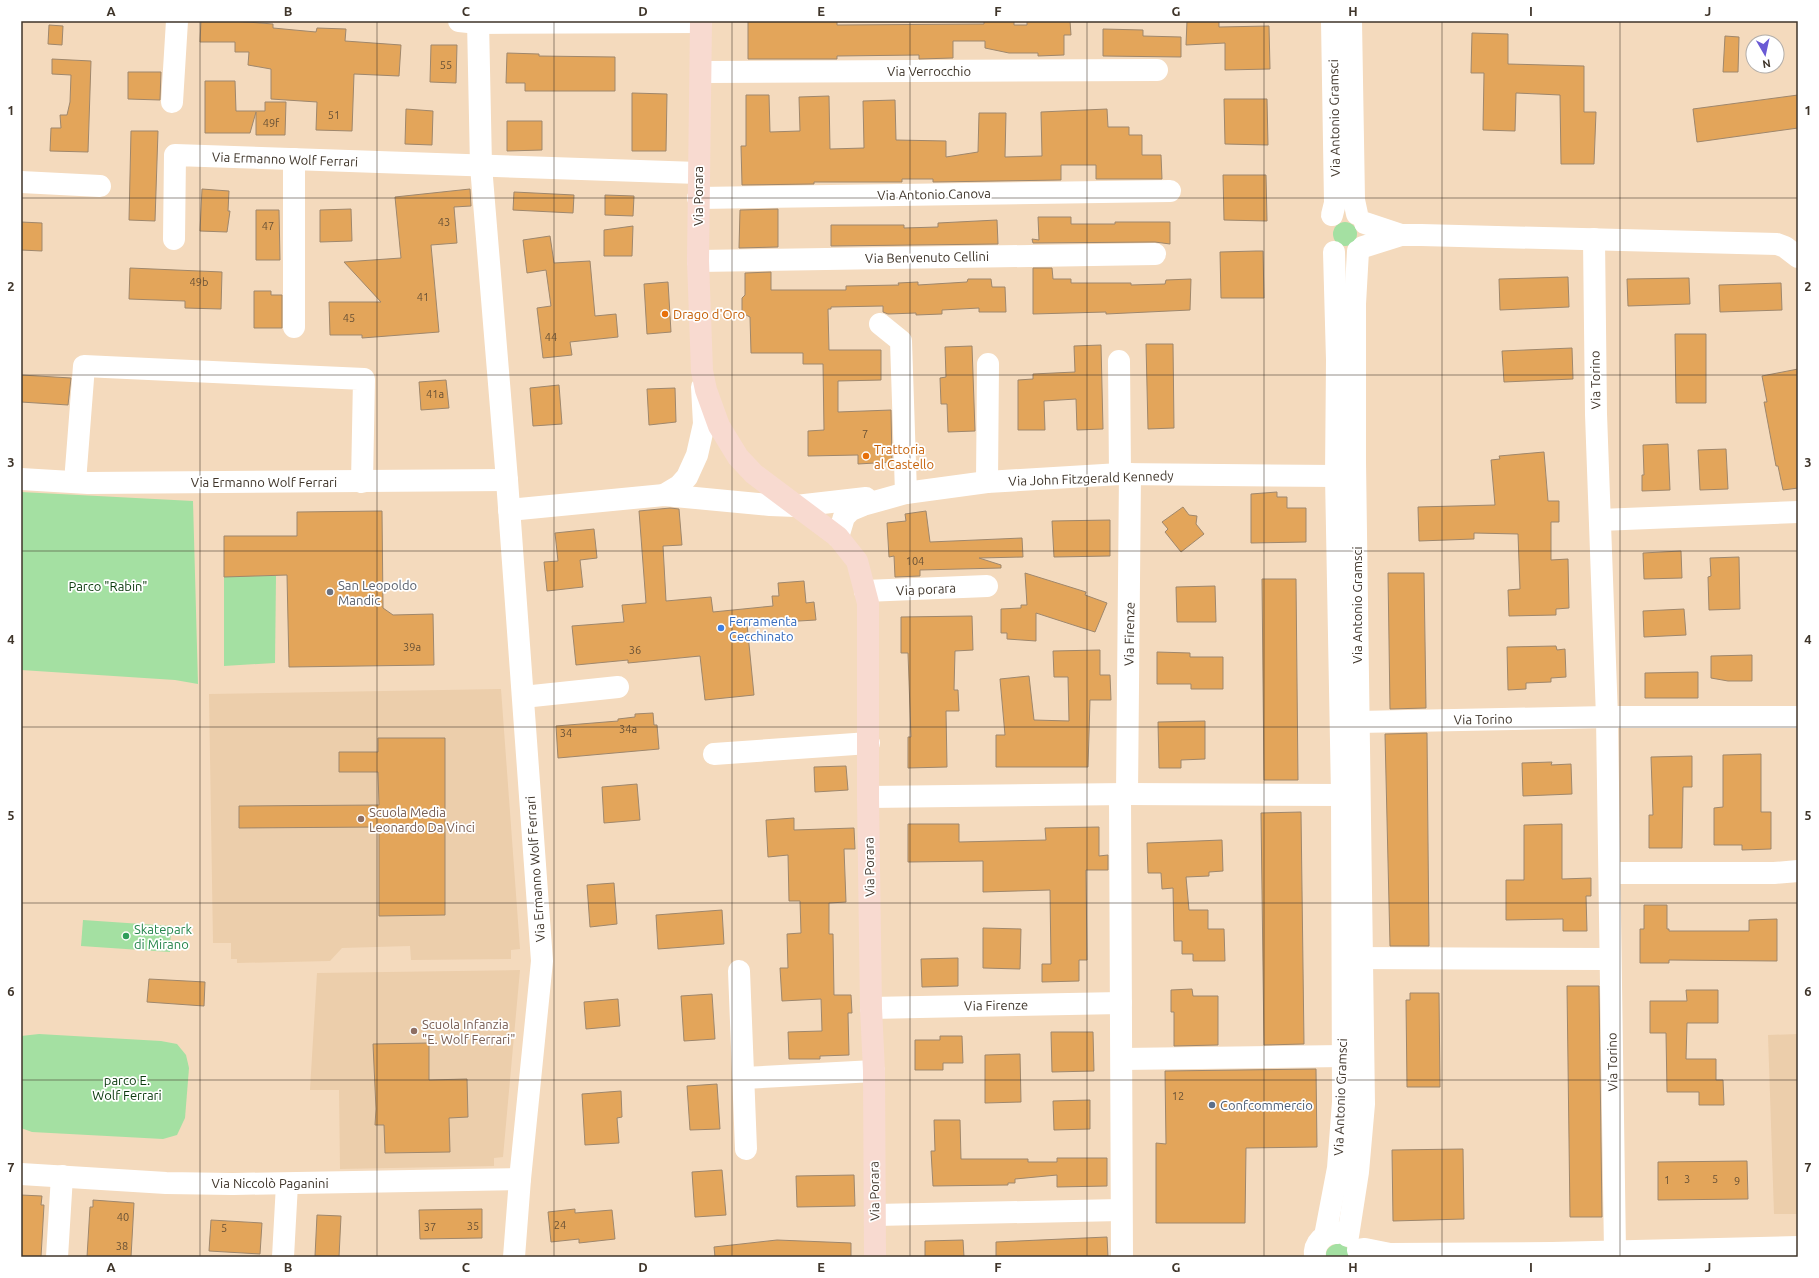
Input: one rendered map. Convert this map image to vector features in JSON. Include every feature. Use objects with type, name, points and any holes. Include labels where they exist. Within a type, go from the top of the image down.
[{"type":"street","points":[[172,102],[177,21]]},
{"type":"street","points":[[472,22],[701,21]]},
{"type":"street","name":"Via Porara","points":[[664,494],[679,486],[687,477],[697,455],[704,424],[698,261],[701,21]]},
{"type":"street","name":"Via Antonio Gramsci","points":[[1332,21],[1335,203],[1332,215]]},
{"type":"street","name":"Via Antonio Gramsci","points":[[1351,21],[1354,200],[1361,218]]},
{"type":"street","name":"Via Ermanno Wolf Ferrari","points":[[472,22],[481,166],[509,510],[542,961],[520,1179],[514,1257]]},
{"type":"street","name":"Via Verrocchio","points":[[701,72],[1157,70]]},
{"type":"street","name":"Via Ermanno Wolf Ferrari","points":[[174,240],[175,155],[698,173]]},
{"type":"street","points":[[294,159],[294,327]]},
{"type":"street","points":[[21,182],[100,186]]},
{"type":"street","name":"Via Antonio Canova","points":[[698,198],[1170,191]]},
{"type":"street","points":[[1401,235],[1345,211],[1332,215],[1327,220],[1324,234],[1328,247],[1334,252],[1346,255],[1401,235],[1776,244],[1798,257]]},
{"type":"street","points":[[1361,218],[1368,235],[1361,249]]},
{"type":"street","name":"Via Torino","points":[[1594,239],[1596,414],[1607,717],[1615,1251]]},
{"type":"street","name":"Via Antonio Gramsci","points":[[1315,1257],[1316,1247],[1319,1240],[1325,1236],[1338,1168],[1343,1102],[1343,1056],[1352,958],[1358,722],[1355,304],[1361,249]]},
{"type":"street","name":"Via Antonio Gramsci","points":[[1334,252],[1337,360],[1336,476],[1342,795],[1352,958],[1364,1104],[1358,1172],[1365,1251]]},
{"type":"street","name":"Via Benvenuto Cellini","points":[[698,261],[1155,254]]},
{"type":"street","points":[[880,324],[901,341],[901,495]]},
{"type":"street","name":"Via Firenze","points":[[1119,361],[1125,474],[1124,794],[1121,1003],[1122,1257]]},
{"type":"street","points":[[987,482],[988,364]]},
{"type":"street","points":[[75,482],[84,366],[364,379],[362,482]]},
{"type":"street","name":"Via Porara","points":[[702,371],[713,412],[738,457],[754,474],[838,537],[856,561],[868,603],[868,797],[871,1008],[874,1072],[875,1257]]},
{"type":"street","name":"Via John Fitzgerald Kennedy","points":[[796,506],[901,495],[987,482],[1125,474],[1336,476]]},
{"type":"street","name":"Via Ermanno Wolf Ferrari","points":[[21,479],[75,482],[362,482],[506,480]]},
{"type":"street","points":[[509,510],[664,494],[770,505],[796,506]]},
{"type":"street","name":"Via John Fitzgerald Kennedy","points":[[838,537],[844,517],[851,510],[901,495]]},
{"type":"street","points":[[1600,520],[1798,512]]},
{"type":"street","name":"Via porara","points":[[865,591],[987,586]]},
{"type":"street","points":[[523,697],[618,687]]},
{"type":"street","name":"Via Torino","points":[[1358,722],[1607,717],[1798,717]]},
{"type":"street","points":[[714,754],[869,743]]},
{"type":"street","points":[[868,797],[1124,794],[1342,795]]},
{"type":"street","points":[[1610,873],[1766,873],[1798,871]]},
{"type":"street","points":[[1352,958],[1610,959]]},
{"type":"street","points":[[738,971],[746,1148]]},
{"type":"street","name":"Via Firenze","points":[[871,1008],[1121,1003]]},
{"type":"street","points":[[1122,1059],[1343,1056]]},
{"type":"street","points":[[744,1078],[874,1072]]},
{"type":"street","name":"Via Niccolò Paganini","points":[[21,1174],[166,1182],[287,1184],[520,1179]]},
{"type":"street","points":[[57,1257],[62,1176]]},
{"type":"street","points":[[283,1257],[287,1184]]},
{"type":"street","points":[[875,1215],[1121,1210]]},
{"type":"street","points":[[1325,1236],[1337,1232],[1365,1251],[1552,1255],[1615,1251],[1772,1252],[1798,1247]]},
{"type":"shaded area","name":"Scuola Media Leonardo Da Vinci","points":[[501,689],[520,949],[511,950],[511,959],[411,960],[410,946],[342,948],[330,961],[237,963],[237,959],[231,959],[231,943],[213,943],[209,694]]},
{"type":"shaded area","name":"Scuola Infanzia \"E. Wolf Ferrari\"","points":[[520,970],[503,1157],[494,1158],[494,1166],[340,1169],[339,1090],[310,1090],[317,973]]},
{"type":"shaded area","points":[[1798,1034],[1798,1214],[1774,1214],[1768,1035]]},
{"type":"green space","points":[[1345,222],[1353,226],[1357,234],[1353,242],[1345,246],[1337,242],[1333,234],[1337,226]]},
{"type":"green space","name":"Parco \"Rabin\"","points":[[21,492],[193,501],[198,684],[175,680],[21,670]]},
{"type":"green space","points":[[224,575],[276,576],[275,663],[224,666]]},
{"type":"green space","name":"Skatepark di Mirano","points":[[83,920],[171,926],[170,952],[81,946]]},
{"type":"green space","name":"parco E. Wolf Ferrari","points":[[39,1034],[161,1041],[177,1044],[186,1055],[189,1068],[185,1118],[177,1135],[163,1139],[32,1132],[21,1128],[21,1036]]},
{"type":"green space","points":[[1339,1243],[1348,1248],[1349,1257],[1326,1257],[1326,1251],[1329,1247]]},
{"type":"building","points":[[201,21],[234,21],[273,24],[273,28],[316,32],[317,28],[346,29],[345,41],[401,45],[399,76],[354,74],[352,131],[316,130],[317,102],[271,99],[271,69],[248,65],[249,52],[235,52],[235,42],[200,42]]},
{"type":"building","points":[[748,21],[837,21],[837,25],[984,24],[984,21],[1014,21],[1014,25],[1027,25],[1027,21],[1070,21],[1071,35],[1064,35],[1064,55],[1038,56],[1038,53],[1009,53],[985,48],[985,41],[953,41],[953,58],[919,59],[919,55],[837,56],[837,59],[748,59]]},
{"type":"building","points":[[1187,21],[1219,21],[1219,27],[1269,26],[1270,69],[1225,70],[1225,43],[1186,45]]},
{"type":"building","points":[[49,25],[63,26],[62,45],[48,44]]},
{"type":"building","points":[[1103,29],[1143,30],[1143,36],[1181,37],[1181,57],[1103,56]]},
{"type":"building","points":[[1472,33],[1508,34],[1508,64],[1584,66],[1584,112],[1596,112],[1594,164],[1561,164],[1560,95],[1516,93],[1515,131],[1483,130],[1484,73],[1471,73]]},
{"type":"building","points":[[1725,36],[1739,37],[1738,72],[1723,72]]},
{"type":"building","points":[[431,45],[457,45],[456,83],[430,82]]},
{"type":"building","points":[[507,53],[539,54],[539,56],[615,57],[615,91],[525,91],[525,83],[506,83]]},
{"type":"building","points":[[52,59],[91,61],[88,152],[50,151],[51,128],[61,128],[60,115],[67,115],[70,102],[71,75],[52,74]]},
{"type":"building","points":[[128,72],[161,72],[160,100],[128,99]]},
{"type":"building","points":[[205,81],[235,81],[236,111],[265,111],[265,102],[286,102],[285,135],[256,135],[256,112],[250,133],[205,133]]},
{"type":"building","points":[[632,93],[667,94],[666,151],[632,151]]},
{"type":"building","points":[[746,95],[769,95],[770,132],[800,131],[799,97],[829,96],[830,149],[864,148],[863,101],[895,100],[896,140],[946,141],[946,157],[978,152],[979,113],[1006,113],[1005,157],[1042,156],[1041,112],[1107,109],[1108,127],[1129,127],[1129,135],[1142,135],[1142,155],[1161,155],[1162,179],[1096,179],[1096,165],[1061,165],[1061,180],[933,182],[933,179],[902,179],[902,182],[814,182],[814,184],[742,185],[741,146],[746,146]]},
{"type":"building","points":[[1798,95],[1798,128],[1697,142],[1693,109]]},
{"type":"building","points":[[1224,99],[1267,99],[1268,145],[1225,144]]},
{"type":"building","points":[[406,109],[433,111],[432,145],[405,144]]},
{"type":"building","points":[[507,121],[542,121],[542,150],[507,151]]},
{"type":"building","points":[[131,131],[158,131],[155,221],[129,220]]},
{"type":"building","points":[[1223,175],[1266,175],[1267,221],[1224,220]]},
{"type":"building","points":[[202,189],[229,191],[228,211],[230,211],[227,232],[200,231]]},
{"type":"building","points":[[470,189],[471,206],[454,207],[457,243],[431,245],[439,332],[362,338],[362,335],[330,335],[329,302],[381,302],[344,262],[401,258],[395,197]]},
{"type":"building","points":[[514,192],[574,195],[573,213],[513,210]]},
{"type":"building","points":[[605,195],[634,196],[633,216],[605,215]]},
{"type":"building","points":[[351,209],[352,241],[320,242],[320,210]]},
{"type":"building","points":[[778,209],[778,247],[739,248],[740,210]]},
{"type":"building","points":[[256,210],[279,210],[280,260],[256,260]]},
{"type":"building","points":[[1038,217],[1071,217],[1071,224],[1170,222],[1170,244],[1155,242],[1033,243],[1032,239],[1039,240]]},
{"type":"building","points":[[997,220],[998,244],[831,246],[831,225],[904,225],[904,228],[938,227],[938,223]]},
{"type":"building","points":[[21,222],[42,223],[42,251],[21,250]]},
{"type":"building","points":[[633,226],[632,256],[604,256],[604,230]]},
{"type":"building","points":[[550,236],[554,263],[590,261],[595,316],[616,314],[618,337],[570,342],[572,355],[543,358],[537,308],[551,306],[546,270],[527,273],[523,240]]},
{"type":"building","points":[[1263,251],[1264,298],[1221,298],[1220,252]]},
{"type":"building","points":[[130,268],[222,272],[221,309],[185,308],[185,301],[129,299]]},
{"type":"building","points":[[1033,268],[1052,268],[1053,279],[1071,279],[1071,283],[1131,283],[1131,285],[1165,284],[1166,280],[1191,279],[1190,310],[1106,314],[1106,312],[1033,314]]},
{"type":"building","points":[[771,272],[771,290],[846,290],[846,286],[899,285],[898,283],[918,282],[918,285],[967,282],[968,279],[991,279],[992,287],[1005,287],[1006,312],[979,312],[979,308],[942,310],[942,314],[916,315],[916,313],[888,314],[883,312],[883,306],[831,307],[831,309],[828,309],[829,350],[881,350],[881,380],[838,381],[838,412],[891,410],[892,462],[858,464],[858,455],[808,456],[808,431],[824,430],[823,364],[803,364],[803,353],[751,353],[750,317],[742,313],[742,298],[745,295],[745,273]]},
{"type":"building","points":[[1568,277],[1569,307],[1500,310],[1499,279]]},
{"type":"building","points":[[1689,278],[1690,304],[1628,306],[1627,279]]},
{"type":"building","points":[[668,282],[671,332],[647,334],[644,284]]},
{"type":"building","points":[[1781,283],[1782,310],[1720,312],[1719,285]]},
{"type":"building","points":[[254,291],[271,291],[271,295],[282,295],[282,328],[254,328]]},
{"type":"building","points":[[1675,334],[1706,334],[1706,403],[1676,403]]},
{"type":"building","points":[[1146,344],[1173,344],[1174,428],[1148,429]]},
{"type":"building","points":[[1101,345],[1103,429],[1077,430],[1076,399],[1044,401],[1045,430],[1018,430],[1018,380],[1033,379],[1033,374],[1075,372],[1074,346]]},
{"type":"building","points":[[972,346],[975,431],[948,432],[947,404],[941,404],[940,378],[946,377],[945,347]]},
{"type":"building","points":[[1572,348],[1573,379],[1504,382],[1502,351]]},
{"type":"building","points":[[1798,369],[1798,488],[1783,490],[1778,466],[1776,466],[1764,402],[1767,402],[1762,376]]},
{"type":"building","points":[[21,375],[71,378],[68,405],[21,402]]},
{"type":"building","points":[[446,380],[449,408],[421,410],[419,382]]},
{"type":"building","points":[[559,385],[562,424],[533,426],[530,388]]},
{"type":"building","points":[[675,388],[676,422],[649,425],[647,389]]},
{"type":"building","points":[[1668,444],[1670,490],[1642,491],[1642,475],[1644,475],[1643,445]]},
{"type":"building","points":[[1726,449],[1728,489],[1700,490],[1698,450]]},
{"type":"building","points":[[1544,452],[1548,501],[1559,501],[1559,522],[1551,522],[1551,560],[1568,559],[1569,608],[1556,609],[1556,615],[1509,616],[1508,590],[1520,589],[1518,534],[1474,533],[1474,539],[1419,541],[1418,507],[1495,505],[1491,460],[1500,459],[1499,456]]},
{"type":"building","points":[[1277,492],[1277,497],[1287,497],[1287,508],[1306,508],[1306,542],[1251,543],[1251,494]]},
{"type":"building","points":[[1183,507],[1189,515],[1197,516],[1196,524],[1204,534],[1181,552],[1165,532],[1168,529],[1162,522]]},
{"type":"building","points":[[670,508],[679,509],[682,545],[663,546],[666,601],[711,597],[713,612],[773,606],[772,596],[779,596],[778,583],[804,581],[806,603],[814,602],[816,620],[747,624],[754,695],[705,700],[700,656],[628,663],[628,660],[576,665],[572,626],[624,622],[622,605],[646,603],[639,511]]},
{"type":"building","points":[[382,511],[383,608],[393,615],[433,614],[434,665],[289,667],[287,575],[224,577],[224,536],[297,536],[297,512]]},
{"type":"building","points":[[926,511],[930,542],[1022,538],[1023,557],[979,558],[1001,565],[1001,568],[920,570],[920,576],[895,577],[894,556],[889,557],[887,523],[906,521],[905,514]]},
{"type":"building","points":[[1110,520],[1110,556],[1054,557],[1052,521]]},
{"type":"building","points":[[594,529],[597,558],[580,560],[583,587],[547,591],[544,562],[558,561],[555,533]]},
{"type":"building","points":[[1681,551],[1682,578],[1644,579],[1643,553]]},
{"type":"building","points":[[1739,557],[1740,609],[1709,610],[1708,577],[1711,576],[1710,558]]},
{"type":"building","points":[[1025,573],[1086,592],[1085,595],[1107,603],[1095,632],[1036,613],[1036,641],[1007,639],[1007,633],[1001,633],[1001,609],[1021,608],[1021,605],[1027,605]]},
{"type":"building","points":[[1388,573],[1424,573],[1426,708],[1390,709]]},
{"type":"building","points":[[1262,579],[1296,579],[1298,780],[1264,780]]},
{"type":"building","points":[[1215,586],[1216,622],[1177,622],[1176,587]]},
{"type":"building","points":[[1684,609],[1686,635],[1644,637],[1643,611]]},
{"type":"building","points":[[972,616],[973,650],[955,651],[954,690],[958,690],[959,711],[946,711],[947,767],[908,768],[908,737],[911,737],[908,653],[901,653],[901,617]]},
{"type":"building","points":[[1556,646],[1557,650],[1565,649],[1566,677],[1551,678],[1551,682],[1526,683],[1526,689],[1508,690],[1507,647]]},
{"type":"building","points":[[1100,650],[1100,675],[1110,675],[1111,700],[1090,700],[1088,767],[996,767],[996,735],[1005,735],[1000,679],[1029,676],[1034,720],[1069,721],[1068,677],[1054,677],[1053,651]]},
{"type":"building","points":[[1157,652],[1190,653],[1190,657],[1223,657],[1223,689],[1191,689],[1191,684],[1157,684]]},
{"type":"building","points":[[1752,655],[1752,681],[1728,681],[1711,678],[1711,656]]},
{"type":"building","points":[[1698,672],[1698,698],[1645,698],[1645,673]]},
{"type":"building","points":[[653,713],[654,725],[657,725],[659,749],[558,758],[556,726],[618,721],[618,719],[635,717],[635,714]]},
{"type":"building","points":[[1205,721],[1205,759],[1181,760],[1181,768],[1159,768],[1158,722]]},
{"type":"building","points":[[1427,733],[1429,946],[1390,946],[1385,734]]},
{"type":"building","points":[[378,738],[445,738],[445,915],[379,916],[379,827],[239,828],[239,806],[379,805],[378,772],[339,772],[339,752],[378,752]]},
{"type":"building","points":[[1761,754],[1761,812],[1771,812],[1771,849],[1742,850],[1742,845],[1714,845],[1714,808],[1723,807],[1723,755]]},
{"type":"building","points":[[1692,756],[1692,787],[1683,787],[1682,848],[1649,848],[1649,815],[1653,815],[1651,757]]},
{"type":"building","points":[[1552,762],[1551,765],[1571,764],[1572,794],[1523,796],[1522,763]]},
{"type":"building","points":[[846,766],[848,790],[815,792],[814,767]]},
{"type":"building","points":[[637,784],[640,820],[604,823],[602,787]]},
{"type":"building","points":[[1301,812],[1304,1044],[1264,1045],[1261,813]]},
{"type":"building","points":[[794,818],[794,830],[854,828],[855,849],[844,849],[846,902],[829,903],[829,934],[833,934],[834,995],[851,995],[852,1013],[848,1013],[849,1055],[820,1056],[820,1059],[789,1059],[788,1032],[822,1031],[821,999],[782,1001],[780,968],[788,968],[787,934],[801,933],[800,901],[789,901],[788,855],[768,857],[766,820]]},
{"type":"building","points":[[908,824],[959,824],[959,842],[1046,840],[1045,828],[1099,827],[1099,856],[1108,855],[1108,870],[1086,870],[1087,960],[1079,960],[1079,981],[1042,982],[1042,964],[1051,964],[1050,890],[983,892],[983,861],[908,862]]},
{"type":"building","points":[[1562,824],[1562,879],[1591,878],[1591,896],[1586,896],[1587,931],[1563,931],[1563,919],[1506,920],[1506,880],[1524,880],[1524,825]]},
{"type":"building","points":[[1222,840],[1223,871],[1209,872],[1209,876],[1186,877],[1189,910],[1208,910],[1208,929],[1224,929],[1225,961],[1193,961],[1193,954],[1182,954],[1182,941],[1174,941],[1173,888],[1162,889],[1161,873],[1148,873],[1147,843]]},
{"type":"building","points":[[614,883],[617,924],[590,927],[587,885]]},
{"type":"building","points":[[1644,905],[1667,905],[1667,929],[1669,929],[1669,931],[1749,931],[1749,920],[1777,919],[1777,961],[1669,960],[1669,963],[1640,963],[1640,929],[1644,929]]},
{"type":"building","points":[[722,910],[724,944],[658,949],[656,915]]},
{"type":"building","points":[[983,928],[1021,929],[1020,969],[983,968]]},
{"type":"building","points":[[958,958],[958,986],[922,987],[921,959]]},
{"type":"building","points":[[149,979],[205,982],[204,1006],[147,1002]]},
{"type":"building","points":[[1567,986],[1599,986],[1602,1217],[1570,1217]]},
{"type":"building","points":[[1192,989],[1193,996],[1218,996],[1218,1045],[1174,1046],[1174,1012],[1171,1012],[1171,990]]},
{"type":"building","points":[[1686,990],[1718,990],[1718,1023],[1687,1023],[1686,1059],[1716,1059],[1716,1080],[1723,1080],[1724,1105],[1699,1105],[1699,1092],[1667,1092],[1666,1033],[1650,1033],[1650,1001],[1687,1001]]},
{"type":"building","points":[[1410,993],[1439,993],[1440,1087],[1407,1087],[1406,1000],[1410,1000]]},
{"type":"building","points":[[712,994],[715,1039],[684,1041],[681,996]]},
{"type":"building","points":[[618,999],[620,1026],[586,1029],[584,1002]]},
{"type":"building","points":[[1051,1032],[1093,1032],[1094,1071],[1052,1072]]},
{"type":"building","points":[[940,1036],[962,1036],[963,1063],[943,1063],[943,1070],[915,1070],[915,1040],[940,1040]]},
{"type":"building","points":[[429,1043],[429,1080],[467,1079],[468,1117],[449,1118],[450,1152],[385,1153],[384,1125],[375,1125],[376,1109],[373,1044]]},
{"type":"building","points":[[1020,1054],[1021,1102],[985,1103],[985,1055]]},
{"type":"building","points":[[1316,1069],[1317,1147],[1246,1148],[1245,1223],[1156,1223],[1156,1143],[1166,1144],[1165,1071]]},
{"type":"building","points":[[717,1084],[720,1129],[690,1130],[687,1086]]},
{"type":"building","points":[[621,1091],[622,1117],[617,1118],[619,1143],[585,1145],[582,1094]]},
{"type":"building","points":[[1090,1100],[1090,1129],[1054,1130],[1053,1101]]},
{"type":"building","points":[[934,1120],[960,1120],[961,1159],[1028,1159],[1028,1162],[1057,1162],[1057,1158],[1107,1158],[1107,1186],[1057,1187],[1057,1175],[1015,1179],[1015,1183],[1008,1183],[1008,1185],[933,1186],[931,1151],[935,1151]]},
{"type":"building","points":[[1463,1149],[1464,1219],[1393,1221],[1392,1150]]},
{"type":"building","points":[[1747,1161],[1748,1199],[1658,1200],[1658,1162]]},
{"type":"building","points":[[722,1170],[726,1215],[695,1217],[692,1172]]},
{"type":"building","points":[[854,1175],[855,1206],[797,1207],[796,1176]]},
{"type":"building","points":[[21,1195],[42,1196],[41,1205],[44,1205],[41,1257],[21,1257]]},
{"type":"building","points":[[93,1200],[134,1203],[131,1257],[87,1257],[90,1207],[93,1207]]},
{"type":"building","points":[[482,1209],[482,1238],[420,1239],[419,1210]]},
{"type":"building","points":[[575,1209],[575,1213],[612,1210],[615,1239],[579,1243],[579,1239],[551,1242],[548,1212]]},
{"type":"building","points":[[317,1215],[341,1216],[339,1257],[315,1256]]},
{"type":"building","points":[[211,1220],[262,1223],[260,1254],[209,1251]]},
{"type":"building","points":[[1107,1237],[1108,1257],[996,1257],[996,1242]]},
{"type":"building","points":[[777,1240],[851,1243],[851,1257],[715,1257],[714,1247]]},
{"type":"building","points":[[963,1240],[964,1257],[925,1257],[925,1241]]},
{"type":"place","name":"Drago d'Oro","points":[[665,314]]},
{"type":"place","name":"Trattoria al Castello","points":[[866,456]]},
{"type":"place","name":"San Leopoldo Mandic","points":[[330,592]]},
{"type":"place","name":"Ferramenta Cecchinato","points":[[721,628]]},
{"type":"place","name":"Scuola Media Leonardo Da Vinci","points":[[361,819]]},
{"type":"place","name":"Skatepark di Mirano","points":[[126,936]]},
{"type":"place","name":"Scuola Infanzia \"E. Wolf Ferrari\"","points":[[414,1031]]},
{"type":"place","name":"Confcommercio","points":[[1212,1105]]}]
